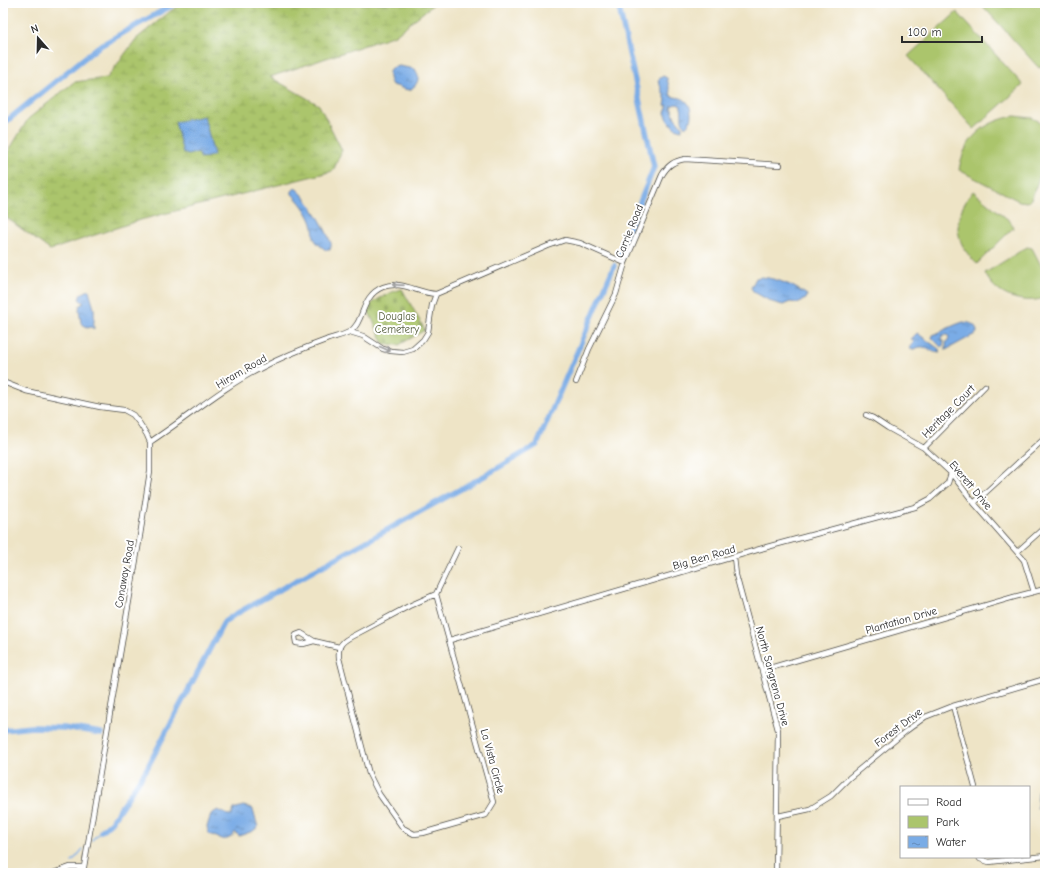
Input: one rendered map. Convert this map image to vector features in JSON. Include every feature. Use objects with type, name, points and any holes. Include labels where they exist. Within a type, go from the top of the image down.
[{"type":"street","name":"Carrie Road","points":[[576,382],[589,349],[616,294],[625,263],[662,175],[667,167],[673,162],[685,159],[780,165]]},
{"type":"street","points":[[436,294],[432,305],[428,332],[423,340],[413,349],[404,352],[391,352],[383,349],[363,336],[350,332],[359,322],[365,305],[373,293],[382,288],[391,285],[408,286],[431,294],[436,294],[565,240],[580,243],[625,263]]},
{"type":"street","name":"Hiram Road","points":[[150,442],[233,383],[262,367],[350,332]]},
{"type":"street","name":"Conaway Road","points":[[3,382],[26,391],[100,407],[124,410],[133,415],[148,435],[150,442],[150,471],[139,542],[83,873]]},
{"type":"street","name":"Heritage Court","points":[[924,448],[985,386]]},
{"type":"street","name":"Everett Drive","points":[[866,415],[924,448],[951,473],[974,503],[1024,560],[1034,592]]},
{"type":"street","points":[[974,503],[1044,439]]},
{"type":"street","name":"Big Ben Road","points":[[450,640],[915,506],[930,499],[948,483],[951,473]]},
{"type":"street","points":[[1017,552],[1045,527]]},
{"type":"street","points":[[314,640],[339,647],[349,638],[409,606],[436,594],[458,548]]},
{"type":"street","name":"North Sangrena Drive","points":[[734,557],[736,575],[763,670],[778,730],[778,816],[776,873]]},
{"type":"street","name":"Plantation Drive","points":[[763,670],[1045,589]]},
{"type":"street","name":"La Vista Circle","points":[[339,647],[339,658],[370,774],[379,794],[403,828],[414,834],[423,833],[486,815],[494,802],[436,594]]},
{"type":"street","name":"Forest Drive","points":[[778,816],[810,809],[831,796],[848,778],[915,723],[929,715],[953,706],[1045,680]]},
{"type":"street","points":[[953,706],[975,786]]},
{"type":"street","points":[[1030,858],[1045,856]]},
{"type":"street","points":[[980,858],[989,862],[1026,858]]},
{"type":"street","points":[[53,873],[70,867],[84,867]]},
{"type":"green space","points":[[185,3],[435,3],[395,35],[270,77],[319,105],[342,150],[333,171],[140,220],[50,250],[3,215],[3,158],[28,119],[74,82],[107,78],[136,39],[172,10]]},
{"type":"green space","points":[[980,3],[1045,3],[1045,63],[1039,68]]},
{"type":"green space","points":[[957,12],[1023,85],[974,129],[908,56]]},
{"type":"green space","points":[[1015,116],[1032,118],[1045,124],[1045,163],[1031,199],[1028,202],[1019,201],[959,170],[966,149],[977,133],[994,122]]},
{"type":"green space","points":[[973,191],[1011,222],[1013,228],[977,264],[963,246],[959,237],[958,228],[959,219],[966,200]]},
{"type":"green space","points":[[1027,247],[1032,248],[1045,273],[1045,298],[1027,300],[1010,297],[995,288],[985,273]]},
{"type":"green space","name":"Douglas Cemetery","points":[[402,289],[425,330],[399,345],[384,344],[367,308],[383,296]]},
{"type":"water","points":[[399,66],[415,69],[417,72],[418,81],[410,90],[392,85],[391,83],[389,72],[391,68]]},
{"type":"water","points":[[663,76],[667,78],[671,96],[683,99],[688,103],[691,113],[689,124],[685,127],[682,121],[682,111],[680,105],[676,104],[671,106],[675,118],[682,126],[682,130],[673,127],[665,113],[668,105],[665,106],[666,100],[658,80]]},
{"type":"water","points":[[204,116],[214,155],[201,159],[198,152],[188,155],[183,153],[175,122]]},
{"type":"water","points":[[295,188],[305,197],[320,220],[331,242],[330,250],[326,250],[320,246],[315,240],[313,226],[309,217],[303,206],[292,194],[292,191]]},
{"type":"water","points":[[762,277],[774,279],[791,285],[807,295],[806,299],[797,303],[790,302],[783,305],[772,302],[754,292],[751,288],[756,278]]},
{"type":"water","points":[[89,290],[94,309],[94,329],[91,327],[88,328],[81,323],[79,309],[80,305],[84,303],[79,299],[81,294]]},
{"type":"water","points":[[963,322],[973,324],[977,330],[977,333],[946,350],[946,343],[949,338],[948,335],[942,335],[942,340],[944,341],[943,346],[941,347],[932,338],[933,335]]},
{"type":"water","points":[[917,333],[939,349],[940,353],[924,347],[912,350],[909,348],[914,342],[911,339]]},
{"type":"water","points":[[1039,782],[1045,783],[1045,806],[1037,808]]},
{"type":"water","points":[[243,806],[252,808],[258,827],[253,831],[239,836],[235,832],[232,837],[228,839],[209,834],[207,827],[211,814],[218,810],[228,815],[232,815],[234,809]]},
{"type":"waterway","points":[[3,124],[98,47],[176,3]]},
{"type":"waterway","points":[[618,3],[654,167],[620,252]]},
{"type":"waterway","points":[[101,831],[111,822],[146,770],[224,622],[537,445],[614,266]]},
{"type":"waterway","points":[[3,730],[32,727],[64,728],[101,734]]},
{"type":"waterway","points":[[92,840],[101,831]]},
{"type":"waterway","points":[[72,862],[83,849]]}]
